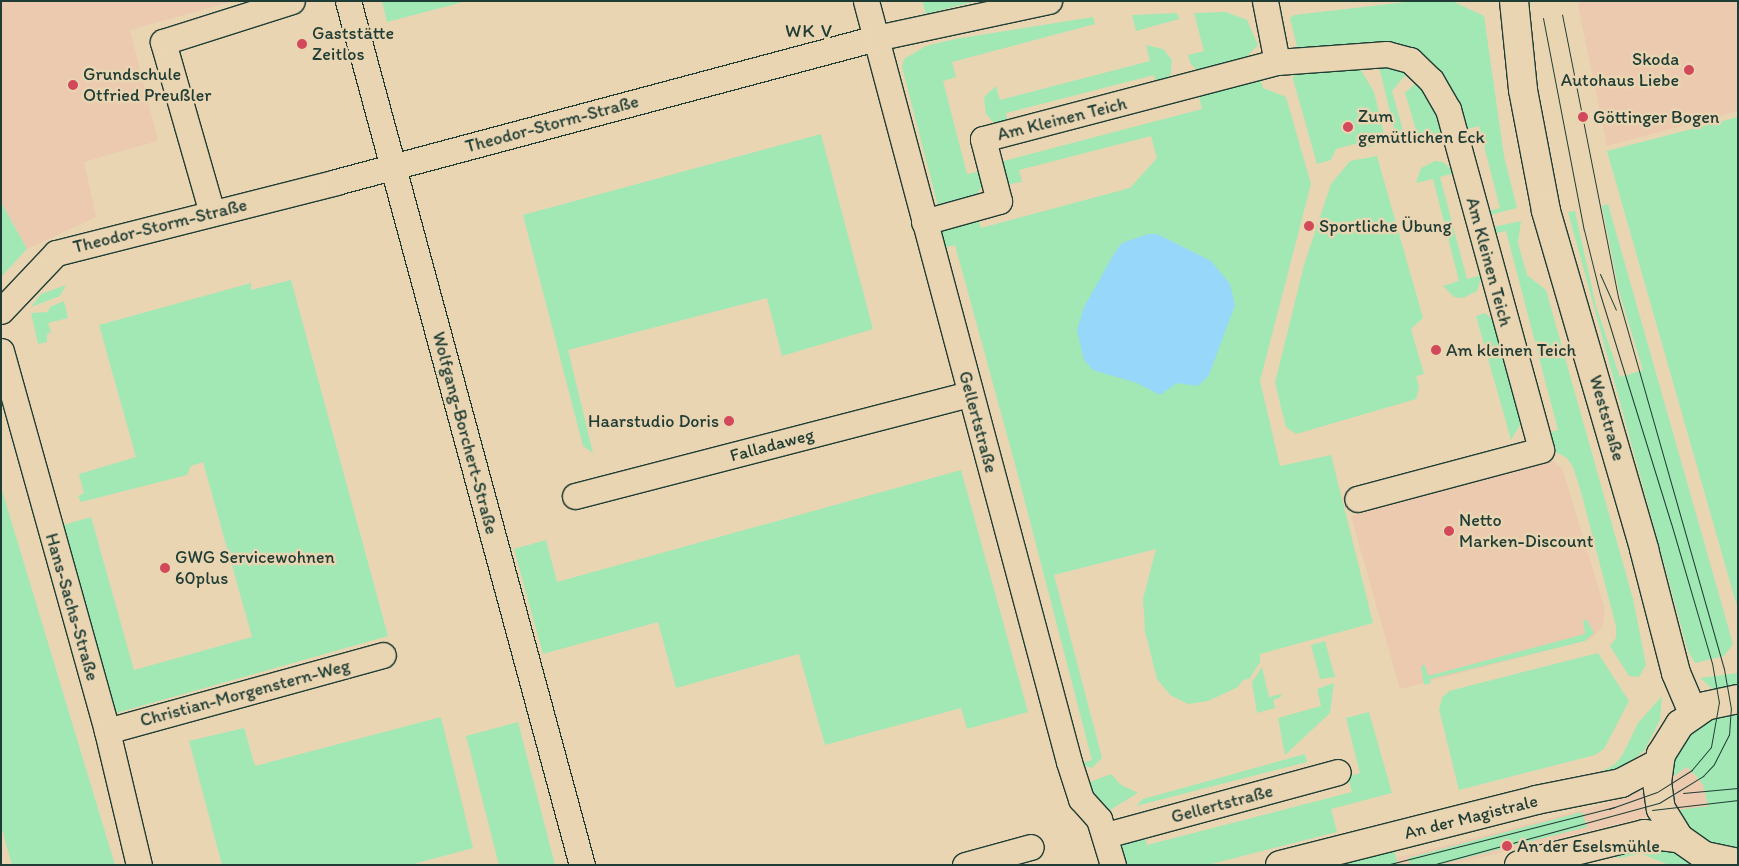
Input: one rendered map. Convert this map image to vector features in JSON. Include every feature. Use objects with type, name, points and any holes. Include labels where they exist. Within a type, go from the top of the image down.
[{"type":"main road","name":"Weststraße","points":[[1514,1],[1523,90],[1546,211],[1644,549],[1676,673],[1693,713]]},
{"type":"main road","points":[[1738,700],[1719,702],[1693,713],[1669,738],[1659,763],[1659,803],[1679,838],[1705,856],[1738,863]]},
{"type":"main road","name":"An der Magistrale","points":[[1280,865],[1536,800],[1622,783],[1659,763]]},
{"type":"main road","points":[[1519,865],[1644,834],[1679,838]]},
{"type":"street","points":[[212,213],[163,42],[292,1]]},
{"type":"street","name":"Wolfgang-Borchert-Straße","points":[[348,1],[582,865]]},
{"type":"street","name":"Gellertstraße","points":[[866,1],[1074,778],[1081,799],[1099,819],[1106,835],[1113,865]]},
{"type":"street","name":"Theodor-Storm-Straße","points":[[1,311],[56,253],[393,167],[876,38],[1049,1]]},
{"type":"street","points":[[1265,1],[1277,62]]},
{"type":"street","name":"Am Kleinen Teich","points":[[924,222],[999,201],[984,139],[1277,62],[1394,55],[1410,60],[1431,80],[1452,122],[1541,450],[1357,499]]},
{"type":"street","name":"Hans-Sachs-Straße","points":[[1,351],[107,730],[139,865]]},
{"type":"street","name":"Falladaweg","points":[[575,496],[970,394]]},
{"type":"street","name":"Christian-Morgenstern-Weg","points":[[107,730],[383,655]]},
{"type":"street","name":"Gellertstraße","points":[[1106,835],[1338,772]]},
{"type":"street","points":[[965,865],[1030,847]]},
{"type":"shaded area","name":"Grundschule Otfried Preußler","points":[[1,1],[234,1],[130,30],[158,141],[84,162],[96,217],[27,249],[1,202]]},
{"type":"shaded area","points":[[1581,1],[1738,1],[1738,111],[1607,146],[1578,5]]},
{"type":"shaded area","points":[[1553,461],[1562,468],[1605,609],[1602,628],[1591,639],[1400,689],[1351,516]]},
{"type":"shaded area","points":[[1687,767],[1703,785],[1708,806],[1671,811],[1665,782]]},
{"type":"shaded area","points":[[1649,788],[1654,815],[1451,865],[1398,865],[1396,858],[1601,805]]},
{"type":"green space","points":[[382,1],[467,1],[387,22]]},
{"type":"green space","points":[[922,1],[976,1],[926,14]]},
{"type":"green space","points":[[1415,1],[1452,1],[1484,16],[1504,156],[1517,208],[1486,216],[1485,212],[1500,208],[1479,126],[1464,130],[1432,67],[1298,50],[1290,18],[1294,15]]},
{"type":"green space","points":[[1226,12],[1247,20],[1258,45],[1243,60],[1200,73],[1190,63],[1188,55],[1204,51],[1194,13]]},
{"type":"green space","points":[[1177,13],[1179,19],[1136,31],[1132,15]]},
{"type":"green space","points":[[1093,17],[1095,24],[952,62],[956,77],[943,81],[967,174],[983,171],[985,180],[976,196],[938,206],[902,67],[904,59],[926,46],[955,39]]},
{"type":"green space","points":[[1146,45],[1163,49],[1172,60],[1171,74],[1157,87],[1154,75],[1006,113],[1008,125],[995,124],[986,114],[984,97],[996,86],[1000,100],[1150,61]]},
{"type":"green space","points":[[1378,63],[1409,71],[1392,91],[1404,134],[1401,139],[1397,140]]},
{"type":"green space","points":[[1358,65],[1374,92],[1386,142],[1369,147],[1362,142],[1336,149],[1331,160],[1317,164],[1293,79],[1294,71]]},
{"type":"green space","points":[[1260,78],[1263,88],[1286,97],[1311,184],[1260,381],[1280,466],[1331,455],[1373,623],[1260,654],[1260,662],[1249,679],[1243,680],[1238,687],[1208,701],[1188,704],[1170,695],[1157,679],[1145,631],[1143,599],[1156,549],[1054,575],[1102,758],[1092,768],[1079,764],[1092,760],[1019,479],[955,245],[940,249],[941,232],[945,225],[976,214],[981,228],[1130,188],[1157,158],[1151,136],[1019,170],[1022,182],[1010,184],[1005,179],[1000,162],[1202,109],[1198,93]]},
{"type":"green space","points":[[1419,80],[1445,126],[1439,134],[1419,140],[1405,93]]},
{"type":"green space","points":[[1738,117],[1738,610],[1607,151]]},
{"type":"green space","points":[[821,134],[873,329],[782,356],[767,298],[568,350],[593,453],[583,446],[523,215]]},
{"type":"green space","points":[[1377,156],[1423,318],[1411,329],[1424,374],[1416,376],[1419,387],[1416,399],[1296,434],[1286,427],[1275,383],[1304,265],[1331,184],[1350,161]]},
{"type":"green space","points":[[1435,161],[1443,162],[1455,173],[1440,177],[1467,279],[1482,275],[1477,291],[1463,298],[1454,297],[1443,286],[1459,281],[1433,179],[1416,183],[1421,168]]},
{"type":"green space","points":[[1,202],[27,249],[1,277]]},
{"type":"green space","points":[[1608,204],[1733,644],[1724,656],[1695,663],[1688,651],[1568,212],[1575,211],[1596,306],[1620,377],[1643,370],[1619,291],[1602,206]]},
{"type":"green space","points":[[1521,221],[1518,243],[1527,275],[1546,290],[1633,599],[1646,665],[1639,677],[1629,676],[1610,646],[1616,638],[1616,626],[1581,492],[1573,467],[1567,458],[1547,447],[1543,434],[1558,430],[1506,231],[1491,234],[1489,228]]},
{"type":"green space","points":[[291,280],[388,636],[109,715],[56,527],[91,517],[134,670],[252,637],[203,462],[191,466],[187,475],[81,502],[78,496],[84,493],[79,474],[136,457],[99,325],[251,283],[251,290]]},
{"type":"green space","points":[[66,285],[60,296],[31,307],[41,294]]},
{"type":"green space","points":[[64,301],[68,318],[48,323],[51,332],[47,334],[47,342],[38,344],[31,313],[48,312],[50,307]]},
{"type":"green space","points":[[1485,313],[1496,323],[1521,423],[1511,440],[1476,316]]},
{"type":"green space","points":[[961,470],[1028,712],[967,729],[961,708],[825,745],[799,654],[676,688],[658,622],[543,654],[514,549],[546,540],[557,582]]},
{"type":"green space","points":[[1,487],[115,865],[12,865],[1,826]]},
{"type":"green space","points":[[1583,620],[1587,620],[1594,633],[1585,641],[1430,679],[1431,683],[1424,685],[1421,666],[1425,665],[1428,676],[1585,634]]},
{"type":"green space","points":[[1325,641],[1335,677],[1320,679],[1311,645]]},
{"type":"green space","points":[[1598,653],[1629,701],[1604,749],[1595,755],[1459,790],[1439,709],[1442,698],[1449,691]]},
{"type":"green space","points":[[1262,667],[1269,697],[1281,694],[1281,697],[1273,700],[1275,708],[1257,713],[1252,682]]},
{"type":"green space","points":[[1738,673],[1738,692],[1714,690],[1700,678]]},
{"type":"green space","points":[[1334,683],[1330,713],[1285,755],[1278,718],[1321,706],[1317,689]]},
{"type":"green space","points":[[1662,696],[1660,720],[1644,751],[1611,776],[1595,775],[1614,765],[1622,756],[1638,723]]},
{"type":"green space","points":[[1738,710],[1738,856],[1710,849],[1671,811],[1708,806],[1703,785],[1696,776],[1687,767],[1665,782],[1675,747],[1703,719]]},
{"type":"green space","points":[[1369,712],[1392,793],[1331,809],[1337,832],[1207,865],[1123,865],[1121,845],[1132,835],[1143,832],[1147,845],[1352,792],[1348,777],[1360,773],[1346,718]]},
{"type":"green space","points":[[441,717],[473,848],[410,865],[222,865],[189,741],[244,728],[255,766]]},
{"type":"green space","points":[[518,722],[555,865],[499,865],[466,736]]},
{"type":"green space","points":[[1305,754],[1307,762],[1136,806],[1143,799]]},
{"type":"green space","points":[[1111,774],[1121,785],[1138,793],[1108,811],[1085,784]]},
{"type":"green space","points":[[1582,812],[1587,827],[1438,865],[1410,865],[1408,858]]},
{"type":"green space","points":[[1666,845],[1702,865],[1669,865],[1642,854],[1618,858],[1613,848]]},
{"type":"green space","points":[[1393,846],[1398,865],[1321,865]]},
{"type":"water","points":[[1148,234],[1157,234],[1211,261],[1230,284],[1235,305],[1209,375],[1198,386],[1177,383],[1160,395],[1137,383],[1093,370],[1084,360],[1077,330],[1084,307],[1122,243]]},
{"type":"tram line","points":[[1432,865],[1659,803],[1703,776],[1714,764],[1729,735],[1731,709],[1724,669],[1618,297],[1562,14]]},
{"type":"tram line","points":[[1543,18],[1584,230],[1600,294],[1712,663],[1719,702],[1711,747],[1692,770],[1657,792],[1609,809]]},
{"type":"tram line","points":[[1600,274],[1616,310]]},
{"type":"tram line","points":[[1683,793],[1738,788]]},
{"type":"tram line","points":[[1652,810],[1738,800]]},
{"type":"tram line","points":[[1386,865],[1615,807]]},
{"type":"place","name":"Gaststätte Zeitlos","points":[[302,44]]},
{"type":"place","name":"Skoda Autohaus Liebe","points":[[1689,70]]},
{"type":"place","name":"Grundschule Otfried Preußler","points":[[73,85]]},
{"type":"place","name":"Göttinger Bogen","points":[[1583,117]]},
{"type":"place","name":"Zum gemütlichen Eck","points":[[1348,127]]},
{"type":"place","name":"Sportliche Übung","points":[[1309,226]]},
{"type":"place","name":"Am kleinen Teich","points":[[1436,350]]},
{"type":"place","name":"Haarstudio Doris","points":[[729,421]]},
{"type":"place","name":"Netto Marken-Discount","points":[[1449,531]]},
{"type":"place","name":"GWG Servicewohnen 60plus","points":[[165,568]]},
{"type":"place","name":"An der Eselsmühle","points":[[1507,846]]},
{"type":"district","name":"WK V","points":[[809,31]]}]
